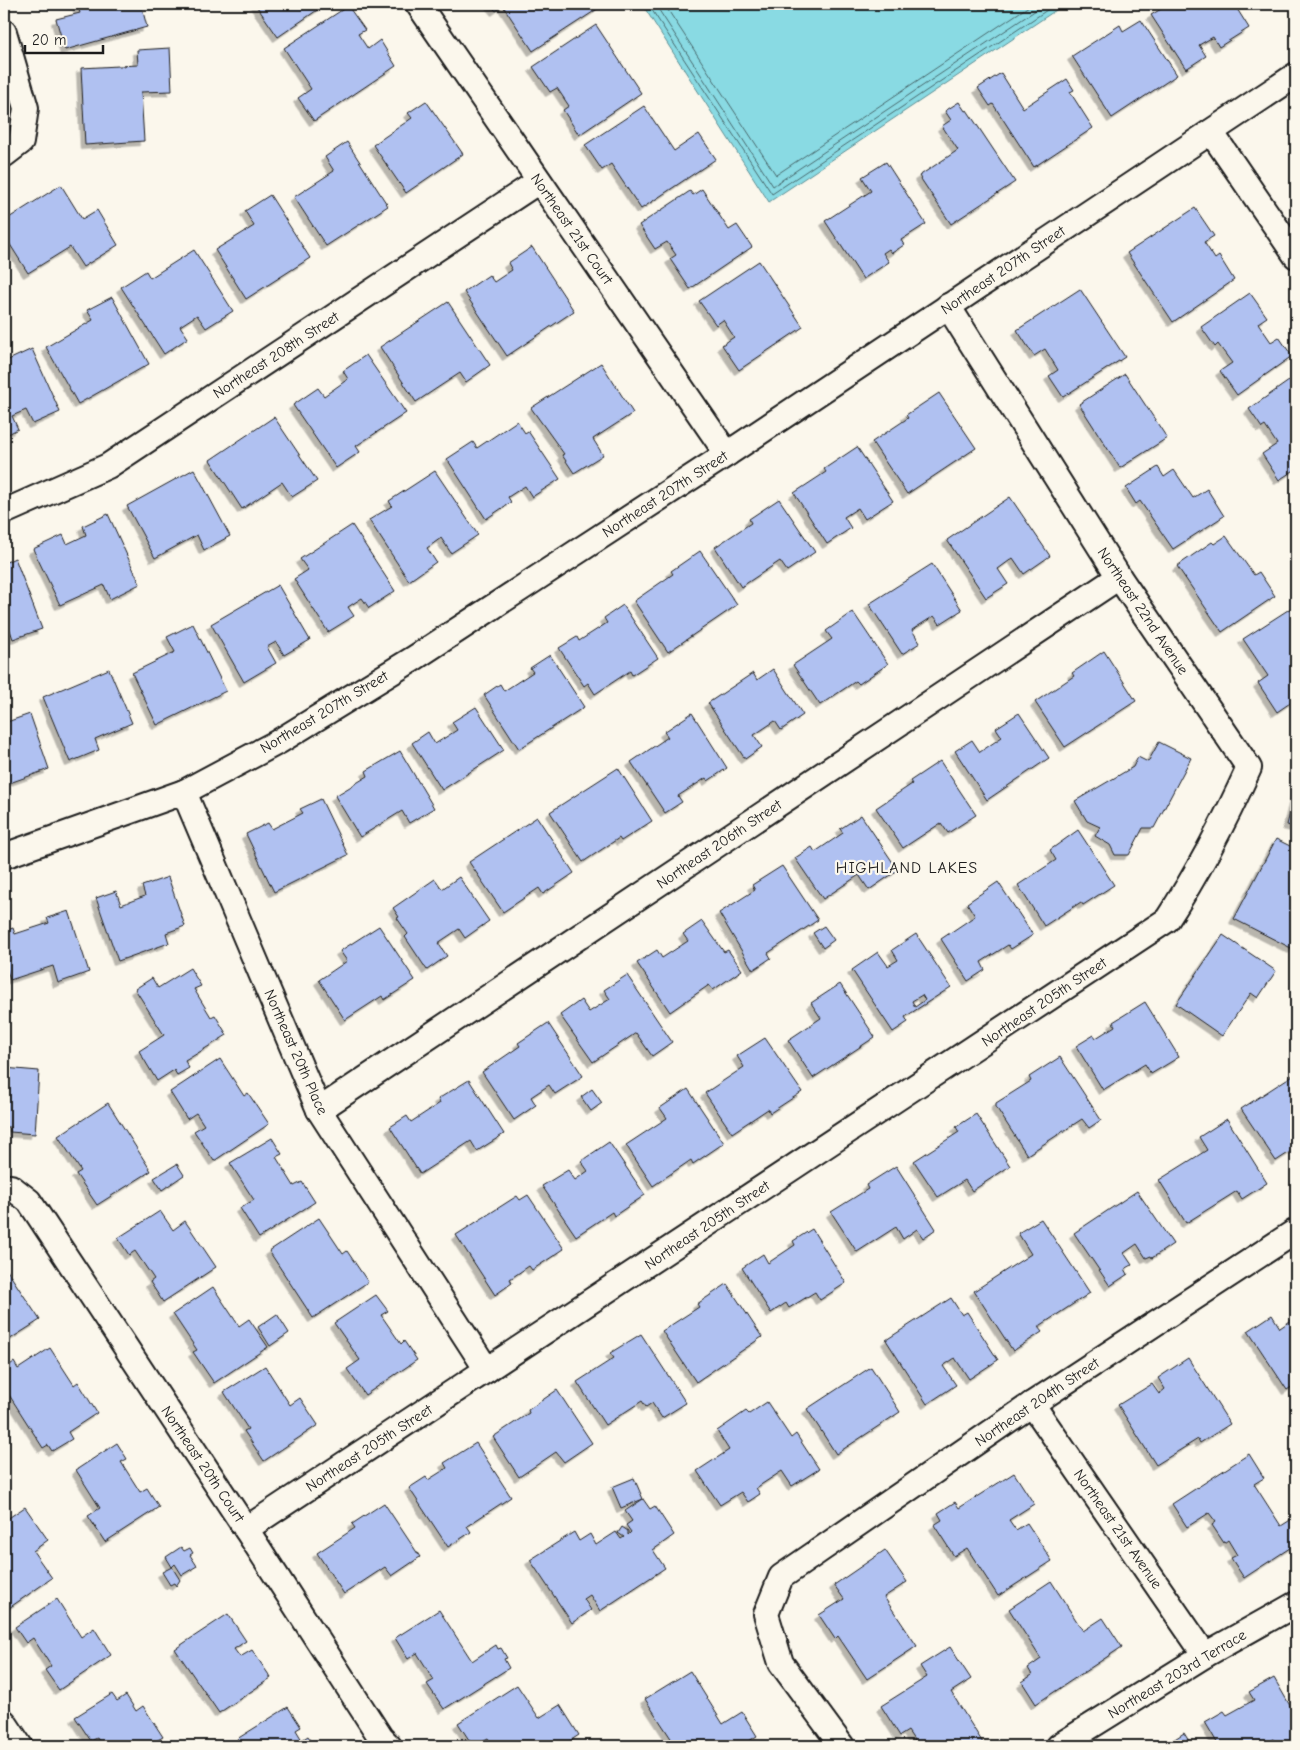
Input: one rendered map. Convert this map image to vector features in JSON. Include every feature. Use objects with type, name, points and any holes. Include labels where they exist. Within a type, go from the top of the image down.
[{"type":"street","name":"Northeast 21st Court","points":[[418,4],[727,454]]},
{"type":"street","points":[[4,32],[26,108],[12,149]]},
{"type":"street","name":"Northeast 207th Street","points":[[4,856],[184,792],[278,742],[404,664],[727,454],[1296,75]]},
{"type":"street","points":[[1211,132],[1296,256]]},
{"type":"street","name":"Northeast 208th Street","points":[[4,512],[108,466],[539,181]]},
{"type":"street","name":"Northeast 22nd Avenue","points":[[948,306],[1119,577],[1249,768],[1228,816],[1200,869],[1167,920]]},
{"type":"street","name":"Northeast 206th Street","points":[[319,1110],[1119,577]]},
{"type":"street","name":"Northeast 20th Place","points":[[184,792],[319,1110],[487,1370]]},
{"type":"street","name":"Northeast 205th Street","points":[[246,1529],[1167,920]]},
{"type":"street","name":"Northeast 20th Court","points":[[8,1187],[29,1201],[388,1746]]},
{"type":"street","name":"Northeast 204th Street","points":[[842,1746],[782,1662],[766,1614],[781,1577],[1032,1404],[1296,1231]]},
{"type":"street","name":"Northeast 21st Avenue","points":[[1032,1404],[1205,1655]]},
{"type":"street","name":"Northeast 203rd Terrace","points":[[1058,1746],[1205,1655],[1296,1604]]},
{"type":"street","points":[[4,1722],[20,1746]]},
{"type":"water","points":[[642,4],[1065,4],[769,202]]},
{"type":"building","points":[[77,4],[141,4],[147,27],[65,50],[56,19],[80,13]]},
{"type":"building","points":[[255,4],[326,4],[278,37]]},
{"type":"building","points":[[490,4],[596,4],[599,8],[533,51],[503,6],[496,11]]},
{"type":"building","points":[[1164,4],[1234,4],[1249,28],[1219,47],[1213,37],[1199,45],[1206,56],[1186,69],[1151,15],[1166,6]]},
{"type":"building","points":[[348,6],[365,30],[358,34],[368,49],[380,40],[396,66],[314,121],[298,98],[311,89],[284,48]]},
{"type":"building","points":[[1141,20],[1177,75],[1112,118],[1072,56],[1120,25],[1123,31]]},
{"type":"building","points":[[596,25],[641,93],[579,135],[563,110],[569,106],[557,88],[550,92],[533,67]]},
{"type":"building","points":[[170,48],[172,91],[141,92],[144,141],[85,145],[81,68],[138,65],[137,50]]},
{"type":"building","points":[[1001,73],[1023,108],[1067,79],[1074,90],[1070,92],[1093,128],[1034,167],[993,104],[990,106],[978,88]]},
{"type":"building","points":[[426,101],[463,154],[406,193],[373,145],[412,118],[408,113]]},
{"type":"building","points":[[959,102],[965,111],[967,110],[1015,182],[951,224],[919,176],[958,150],[942,126],[951,120],[945,111]]},
{"type":"building","points":[[644,106],[674,151],[699,134],[716,159],[641,209],[611,164],[602,170],[585,145]]},
{"type":"building","points":[[347,142],[388,206],[326,246],[294,197],[334,171],[325,157]]},
{"type":"building","points":[[886,162],[926,224],[901,240],[904,245],[892,253],[889,249],[883,253],[889,262],[863,279],[825,221],[871,191],[862,177]]},
{"type":"building","points":[[61,185],[82,219],[97,210],[118,245],[83,267],[70,247],[28,273],[4,235],[4,221]]},
{"type":"building","points":[[702,189],[729,230],[737,225],[752,247],[690,289],[670,259],[676,255],[667,242],[655,249],[639,225],[690,191],[693,195]]},
{"type":"building","points":[[270,195],[310,258],[246,299],[215,250],[254,226],[245,211]]},
{"type":"building","points":[[1195,208],[1214,236],[1204,242],[1215,259],[1219,256],[1234,280],[1173,322],[1127,253]]},
{"type":"building","points":[[532,247],[574,311],[507,356],[464,292],[489,275],[494,282],[512,270],[508,263]]},
{"type":"building","points":[[194,250],[233,311],[206,328],[197,315],[180,326],[188,338],[164,354],[121,287],[146,271],[150,278]]},
{"type":"building","points":[[759,261],[803,327],[739,370],[722,345],[734,337],[723,320],[716,325],[699,301]]},
{"type":"building","points":[[1080,289],[1125,357],[1063,397],[1049,376],[1058,370],[1045,349],[1034,356],[1017,330]]},
{"type":"building","points":[[1250,293],[1267,317],[1258,323],[1271,342],[1279,337],[1292,356],[1237,395],[1220,371],[1232,363],[1218,344],[1215,347],[1201,327]]},
{"type":"building","points":[[112,297],[149,364],[78,404],[46,347],[93,320],[87,310]]},
{"type":"building","points":[[448,302],[490,365],[466,382],[460,373],[416,402],[380,347]]},
{"type":"building","points":[[32,349],[60,412],[33,424],[26,410],[12,416],[18,429],[4,436],[4,362]]},
{"type":"building","points":[[366,355],[406,413],[356,446],[360,452],[336,468],[293,405],[318,388],[324,396],[348,379],[343,371]]},
{"type":"building","points":[[601,363],[633,413],[593,439],[603,455],[574,473],[562,455],[564,454],[531,408]]},
{"type":"building","points":[[1125,374],[1167,438],[1120,468],[1079,404]]},
{"type":"building","points":[[1296,376],[1296,469],[1279,480],[1262,454],[1277,444],[1265,426],[1262,428],[1249,409]]},
{"type":"building","points":[[939,393],[976,448],[907,494],[872,442],[908,418],[906,415]]},
{"type":"building","points":[[274,417],[317,481],[292,497],[282,482],[242,509],[210,460]]},
{"type":"building","points":[[517,421],[525,433],[528,431],[560,479],[532,497],[525,486],[508,497],[511,502],[486,519],[447,459],[473,442],[477,448]]},
{"type":"building","points":[[857,447],[893,501],[865,519],[858,508],[844,517],[851,528],[827,544],[794,493],[826,472],[824,469]]},
{"type":"building","points":[[1158,467],[1164,477],[1174,470],[1193,498],[1207,489],[1224,516],[1173,549],[1140,501],[1136,504],[1126,488]]},
{"type":"building","points":[[194,469],[230,536],[204,550],[197,535],[155,558],[127,506]]},
{"type":"building","points":[[435,471],[478,535],[451,553],[441,538],[427,548],[436,562],[409,581],[369,520],[392,506],[389,501]]},
{"type":"building","points":[[1010,497],[1050,556],[1024,574],[1013,558],[998,569],[1008,584],[986,598],[947,540]]},
{"type":"building","points":[[779,499],[815,552],[787,571],[780,561],[741,587],[715,547],[751,523],[749,519]]},
{"type":"building","points":[[108,514],[140,584],[110,599],[104,585],[60,605],[33,549],[63,535],[67,544],[86,535],[83,526]]},
{"type":"building","points":[[352,525],[395,591],[369,608],[362,598],[348,607],[354,616],[328,632],[294,579],[308,570],[300,559]]},
{"type":"building","points":[[1226,536],[1254,575],[1259,572],[1275,596],[1222,632],[1177,566],[1212,542],[1214,544]]},
{"type":"building","points":[[700,551],[737,605],[668,652],[634,601],[673,574],[671,571]]},
{"type":"building","points":[[15,558],[42,629],[13,639],[8,624],[4,625],[4,563]]},
{"type":"building","points":[[932,564],[962,610],[940,624],[934,616],[912,630],[920,643],[902,654],[869,604]]},
{"type":"building","points":[[278,585],[310,640],[284,655],[276,642],[267,647],[276,663],[244,682],[211,624]]},
{"type":"building","points":[[623,605],[658,658],[632,675],[630,671],[595,694],[588,683],[584,686],[559,648],[577,637],[579,641],[607,623],[604,618]]},
{"type":"building","points":[[1291,608],[1296,617],[1296,699],[1277,712],[1258,683],[1268,676],[1243,639]]},
{"type":"building","points":[[853,612],[888,664],[859,684],[856,681],[820,705],[793,665],[832,639],[826,631]]},
{"type":"building","points":[[193,624],[226,691],[157,725],[132,673],[175,652],[167,637]]},
{"type":"building","points":[[1104,651],[1136,701],[1065,747],[1035,702],[1074,676],[1072,673]]},
{"type":"building","points":[[550,655],[584,707],[519,749],[484,695],[500,684],[504,691],[533,672],[530,668]]},
{"type":"building","points":[[109,669],[132,723],[95,739],[99,750],[70,762],[43,697]]},
{"type":"building","points":[[773,669],[803,715],[781,730],[775,721],[754,735],[762,747],[745,759],[708,703],[753,673],[757,680]]},
{"type":"building","points":[[476,707],[504,750],[442,790],[412,743],[428,732],[435,744],[457,730],[452,722]]},
{"type":"building","points":[[692,713],[727,768],[708,781],[706,778],[678,796],[682,802],[665,813],[631,762],[668,737],[664,732]]},
{"type":"building","points":[[1019,713],[1049,758],[987,800],[955,751],[972,740],[980,752],[1002,737],[996,728]]},
{"type":"building","points":[[30,714],[49,769],[4,785],[4,723]]},
{"type":"building","points":[[1159,742],[1191,758],[1154,828],[1143,828],[1129,855],[1115,855],[1110,845],[1095,836],[1100,827],[1087,821],[1075,801],[1133,767],[1138,757],[1148,762]]},
{"type":"building","points":[[400,751],[434,808],[409,823],[402,811],[360,837],[335,796],[368,776],[366,771]]},
{"type":"building","points":[[940,761],[976,815],[948,833],[941,823],[903,848],[876,808],[912,784],[910,781]]},
{"type":"building","points":[[618,768],[652,821],[621,841],[619,838],[583,862],[550,812]]},
{"type":"building","points":[[1296,788],[1296,827],[1287,825]]},
{"type":"building","points":[[321,799],[348,855],[274,892],[246,834],[268,823],[272,829],[303,813],[300,809]]},
{"type":"building","points":[[861,815],[898,870],[869,890],[859,875],[823,899],[795,858],[812,847],[815,852],[843,833],[840,829]]},
{"type":"building","points":[[537,817],[574,873],[543,894],[539,888],[503,912],[469,862]]},
{"type":"building","points":[[1078,830],[1114,885],[1083,905],[1081,902],[1044,926],[1018,885],[1056,860],[1050,850]]},
{"type":"building","points":[[1276,839],[1296,849],[1296,944],[1293,949],[1234,919]]},
{"type":"building","points":[[782,866],[818,920],[768,953],[771,958],[753,970],[719,913],[755,890],[752,885]]},
{"type":"building","points":[[168,877],[185,926],[166,933],[169,943],[118,961],[96,898],[116,891],[121,905],[145,896],[142,886]]},
{"type":"building","points":[[459,877],[489,921],[465,938],[459,929],[438,943],[447,956],[427,970],[405,937],[408,934],[397,918],[399,917],[393,908],[435,879],[442,889]]},
{"type":"building","points":[[998,882],[1033,935],[1011,949],[1008,945],[981,962],[985,970],[968,981],[941,939],[975,916],[967,903]]},
{"type":"building","points":[[69,911],[89,972],[58,983],[53,966],[10,980],[4,961],[4,931],[13,928],[15,934],[49,923],[47,918]]},
{"type":"building","points":[[702,921],[724,952],[728,950],[742,970],[713,990],[709,985],[670,1012],[637,963],[657,950],[662,958],[688,941],[683,934]]},
{"type":"building","points":[[379,926],[415,980],[384,1000],[382,996],[345,1020],[319,980],[347,961],[340,951]]},
{"type":"building","points":[[824,926],[834,940],[823,948],[813,933]]},
{"type":"building","points":[[916,934],[951,987],[905,1017],[908,1022],[893,1032],[852,970],[878,952],[888,966],[898,960],[892,950]],"holes":[[[922,995],[925,1000],[915,1007],[912,1001]]]},
{"type":"building","points":[[1223,935],[1276,971],[1258,998],[1251,993],[1222,1036],[1176,1004]]},
{"type":"building","points":[[190,968],[201,986],[194,989],[211,1017],[215,1015],[227,1035],[185,1061],[189,1068],[177,1075],[174,1070],[157,1081],[139,1051],[164,1035],[135,989],[152,978],[158,988]]},
{"type":"building","points":[[627,975],[672,1042],[652,1056],[636,1033],[593,1062],[560,1015],[581,1000],[589,1012],[610,999],[604,990]]},
{"type":"building","points":[[840,984],[875,1037],[813,1078],[788,1040],[821,1018],[811,1003]]},
{"type":"building","points":[[1145,1002],[1179,1057],[1151,1074],[1145,1064],[1103,1090],[1076,1046],[1094,1035],[1096,1038],[1115,1026],[1113,1022]]},
{"type":"building","points":[[548,1023],[583,1076],[555,1094],[549,1085],[531,1097],[536,1105],[514,1120],[482,1072],[520,1046],[518,1043]]},
{"type":"building","points":[[765,1038],[802,1092],[770,1113],[768,1109],[732,1133],[705,1093],[744,1067],[737,1056]]},
{"type":"building","points":[[1060,1057],[1101,1120],[1089,1128],[1082,1119],[1027,1155],[996,1107],[996,1103],[1031,1081],[1029,1077]]},
{"type":"building","points":[[220,1059],[244,1096],[248,1093],[269,1124],[214,1161],[194,1131],[204,1125],[196,1113],[187,1119],[170,1092]]},
{"type":"building","points":[[4,1068],[39,1071],[35,1134],[10,1132],[10,1127],[4,1127]]},
{"type":"building","points":[[1296,1073],[1296,1148],[1276,1161],[1241,1109]]},
{"type":"building","points":[[469,1080],[504,1134],[477,1151],[471,1141],[420,1174],[390,1127],[407,1116],[411,1122],[440,1103],[438,1099]]},
{"type":"building","points":[[592,1089],[602,1103],[591,1111],[581,1097]]},
{"type":"building","points":[[688,1089],[724,1143],[693,1164],[691,1160],[653,1186],[626,1145],[667,1118],[660,1108]]},
{"type":"building","points":[[108,1103],[151,1171],[97,1205],[76,1174],[81,1171],[58,1136]]},
{"type":"building","points":[[976,1114],[1010,1166],[972,1191],[965,1180],[938,1197],[914,1161],[959,1132],[956,1127]]},
{"type":"building","points":[[1227,1119],[1267,1183],[1242,1199],[1237,1191],[1186,1223],[1159,1180],[1207,1150],[1199,1137]]},
{"type":"building","points":[[272,1138],[282,1154],[276,1157],[294,1186],[302,1182],[315,1202],[259,1238],[240,1208],[254,1200],[230,1163]]},
{"type":"building","points":[[609,1142],[645,1195],[614,1216],[612,1212],[576,1236],[542,1186],[568,1170],[575,1180],[588,1171],[581,1161]]},
{"type":"building","points":[[177,1164],[184,1175],[162,1190],[154,1178]]},
{"type":"building","points":[[896,1166],[936,1229],[923,1238],[917,1229],[903,1239],[896,1227],[857,1252],[831,1212],[868,1189],[866,1185]]},
{"type":"building","points":[[1137,1191],[1173,1244],[1152,1258],[1151,1256],[1146,1258],[1137,1244],[1124,1253],[1132,1265],[1125,1269],[1128,1274],[1110,1286],[1074,1233]]},
{"type":"building","points":[[528,1195],[564,1249],[532,1270],[529,1266],[510,1279],[512,1283],[495,1295],[456,1235],[517,1196],[520,1200]]},
{"type":"building","points":[[160,1211],[173,1230],[185,1221],[216,1267],[163,1302],[150,1282],[154,1279],[135,1251],[129,1255],[118,1238]]},
{"type":"building","points":[[319,1218],[343,1254],[347,1251],[368,1282],[313,1318],[269,1251]]},
{"type":"building","points":[[1041,1219],[1090,1293],[1038,1327],[1042,1332],[1013,1351],[974,1291],[1031,1254],[1018,1233]]},
{"type":"building","points":[[812,1229],[846,1283],[820,1300],[815,1292],[789,1308],[786,1303],[771,1313],[742,1268],[763,1254],[768,1263],[795,1245],[793,1241]]},
{"type":"building","points":[[4,1266],[40,1320],[4,1343]]},
{"type":"building","points":[[727,1284],[762,1337],[696,1382],[662,1331],[699,1307],[697,1304]]},
{"type":"building","points":[[213,1287],[239,1326],[249,1319],[268,1347],[214,1383],[193,1352],[197,1350],[173,1314]]},
{"type":"building","points":[[376,1295],[388,1311],[381,1315],[401,1344],[404,1341],[417,1360],[365,1395],[347,1369],[360,1360],[334,1323]]},
{"type":"building","points":[[951,1298],[962,1315],[967,1312],[998,1360],[969,1379],[955,1358],[943,1366],[956,1385],[927,1404],[886,1340]]},
{"type":"building","points":[[277,1314],[289,1333],[270,1346],[258,1327]]},
{"type":"building","points":[[1272,1315],[1280,1328],[1296,1317],[1296,1384],[1287,1390],[1248,1331]]},
{"type":"building","points":[[641,1334],[686,1403],[662,1418],[652,1403],[646,1407],[642,1401],[605,1425],[577,1382],[614,1358],[610,1353]]},
{"type":"building","points":[[50,1348],[74,1385],[78,1382],[97,1413],[68,1432],[72,1439],[52,1451],[48,1445],[43,1448],[4,1387],[4,1369],[14,1362],[18,1369]]},
{"type":"building","points":[[1188,1358],[1230,1424],[1200,1443],[1198,1439],[1156,1465],[1118,1405],[1152,1384],[1159,1394],[1165,1389],[1158,1378]]},
{"type":"building","points":[[265,1366],[290,1405],[300,1398],[318,1425],[264,1461],[244,1431],[248,1429],[224,1392]]},
{"type":"building","points":[[871,1367],[900,1412],[836,1454],[807,1409]]},
{"type":"building","points":[[557,1390],[592,1443],[564,1462],[556,1452],[519,1477],[493,1437],[529,1413],[528,1410]]},
{"type":"building","points":[[767,1402],[791,1438],[796,1434],[819,1469],[792,1486],[782,1471],[756,1488],[760,1494],[748,1502],[741,1492],[720,1505],[697,1471],[729,1450],[717,1431],[746,1411],[749,1414]]},
{"type":"building","points":[[117,1443],[127,1459],[121,1462],[140,1492],[147,1488],[159,1507],[105,1542],[88,1516],[100,1508],[76,1470]]},
{"type":"building","points":[[476,1443],[511,1497],[467,1526],[471,1532],[448,1547],[409,1488],[426,1477],[428,1480],[447,1468],[444,1463]]},
{"type":"building","points":[[1249,1454],[1264,1478],[1254,1484],[1281,1526],[1292,1519],[1296,1526],[1296,1544],[1244,1578],[1231,1558],[1237,1555],[1228,1540],[1224,1543],[1212,1525],[1216,1522],[1209,1513],[1187,1527],[1172,1504]]},
{"type":"building","points":[[1014,1473],[1034,1504],[1009,1520],[1016,1530],[1027,1523],[1052,1561],[998,1596],[967,1548],[954,1556],[934,1525],[942,1520],[938,1513],[955,1502],[959,1508]]},
{"type":"building","points":[[634,1478],[643,1499],[621,1508],[612,1487]]},
{"type":"building","points":[[643,1499],[650,1509],[655,1506],[674,1535],[653,1550],[665,1568],[600,1611],[590,1595],[584,1599],[591,1610],[572,1623],[530,1560],[574,1532],[579,1541],[590,1534],[596,1545],[616,1532],[621,1539],[624,1537],[618,1533],[622,1527],[628,1531],[628,1535],[631,1532],[626,1525],[632,1521],[625,1511]]},
{"type":"building","points":[[384,1503],[420,1557],[392,1576],[385,1567],[344,1594],[317,1553],[355,1528],[352,1524]]},
{"type":"building","points":[[25,1507],[48,1540],[33,1551],[52,1578],[9,1608],[4,1600],[4,1521]]},
{"type":"building","points":[[181,1547],[184,1551],[190,1548],[193,1553],[190,1555],[197,1566],[182,1575],[175,1564],[172,1567],[166,1557]]},
{"type":"building","points":[[885,1550],[907,1582],[884,1597],[917,1646],[867,1679],[838,1636],[835,1639],[819,1615],[844,1599],[834,1585]]},
{"type":"building","points":[[172,1567],[180,1580],[176,1586],[174,1583],[170,1585],[162,1572]]},
{"type":"building","points":[[1051,1581],[1083,1631],[1103,1618],[1122,1647],[1036,1704],[1022,1682],[1032,1675],[1028,1668],[1041,1659],[1009,1609]]},
{"type":"building","points":[[57,1599],[81,1637],[94,1628],[111,1655],[59,1690],[45,1670],[51,1666],[33,1638],[26,1643],[15,1627]]},
{"type":"building","points":[[439,1610],[472,1661],[496,1645],[498,1649],[501,1648],[507,1658],[504,1659],[509,1668],[444,1709],[427,1684],[434,1680],[417,1653],[408,1659],[395,1638]]},
{"type":"building","points":[[228,1614],[246,1641],[234,1649],[240,1657],[252,1650],[271,1678],[219,1713],[175,1649]]},
{"type":"building","points":[[950,1647],[971,1679],[951,1692],[983,1743],[978,1746],[918,1746],[908,1731],[900,1736],[881,1706],[927,1677],[920,1666]]},
{"type":"building","points":[[690,1671],[723,1724],[742,1712],[757,1736],[741,1746],[676,1746],[645,1699]]},
{"type":"building","points":[[1274,1678],[1296,1716],[1296,1746],[1278,1746],[1273,1739],[1260,1746],[1219,1746],[1205,1722],[1224,1711],[1227,1715],[1254,1700],[1249,1692]]},
{"type":"building","points":[[517,1685],[539,1718],[560,1705],[579,1735],[562,1746],[493,1746],[488,1738],[473,1746],[458,1723]]},
{"type":"building","points":[[112,1694],[117,1701],[126,1695],[136,1711],[143,1706],[163,1737],[156,1741],[159,1746],[102,1746],[97,1738],[91,1741],[75,1717]]},
{"type":"building","points":[[288,1707],[301,1727],[296,1730],[302,1740],[308,1736],[315,1746],[242,1746],[237,1739]]},
{"type":"building","points":[[1184,1733],[1192,1746],[1169,1746],[1167,1744]]},
{"type":"district","name":"HIGHLAND LAKES","points":[[907,868]]}]
